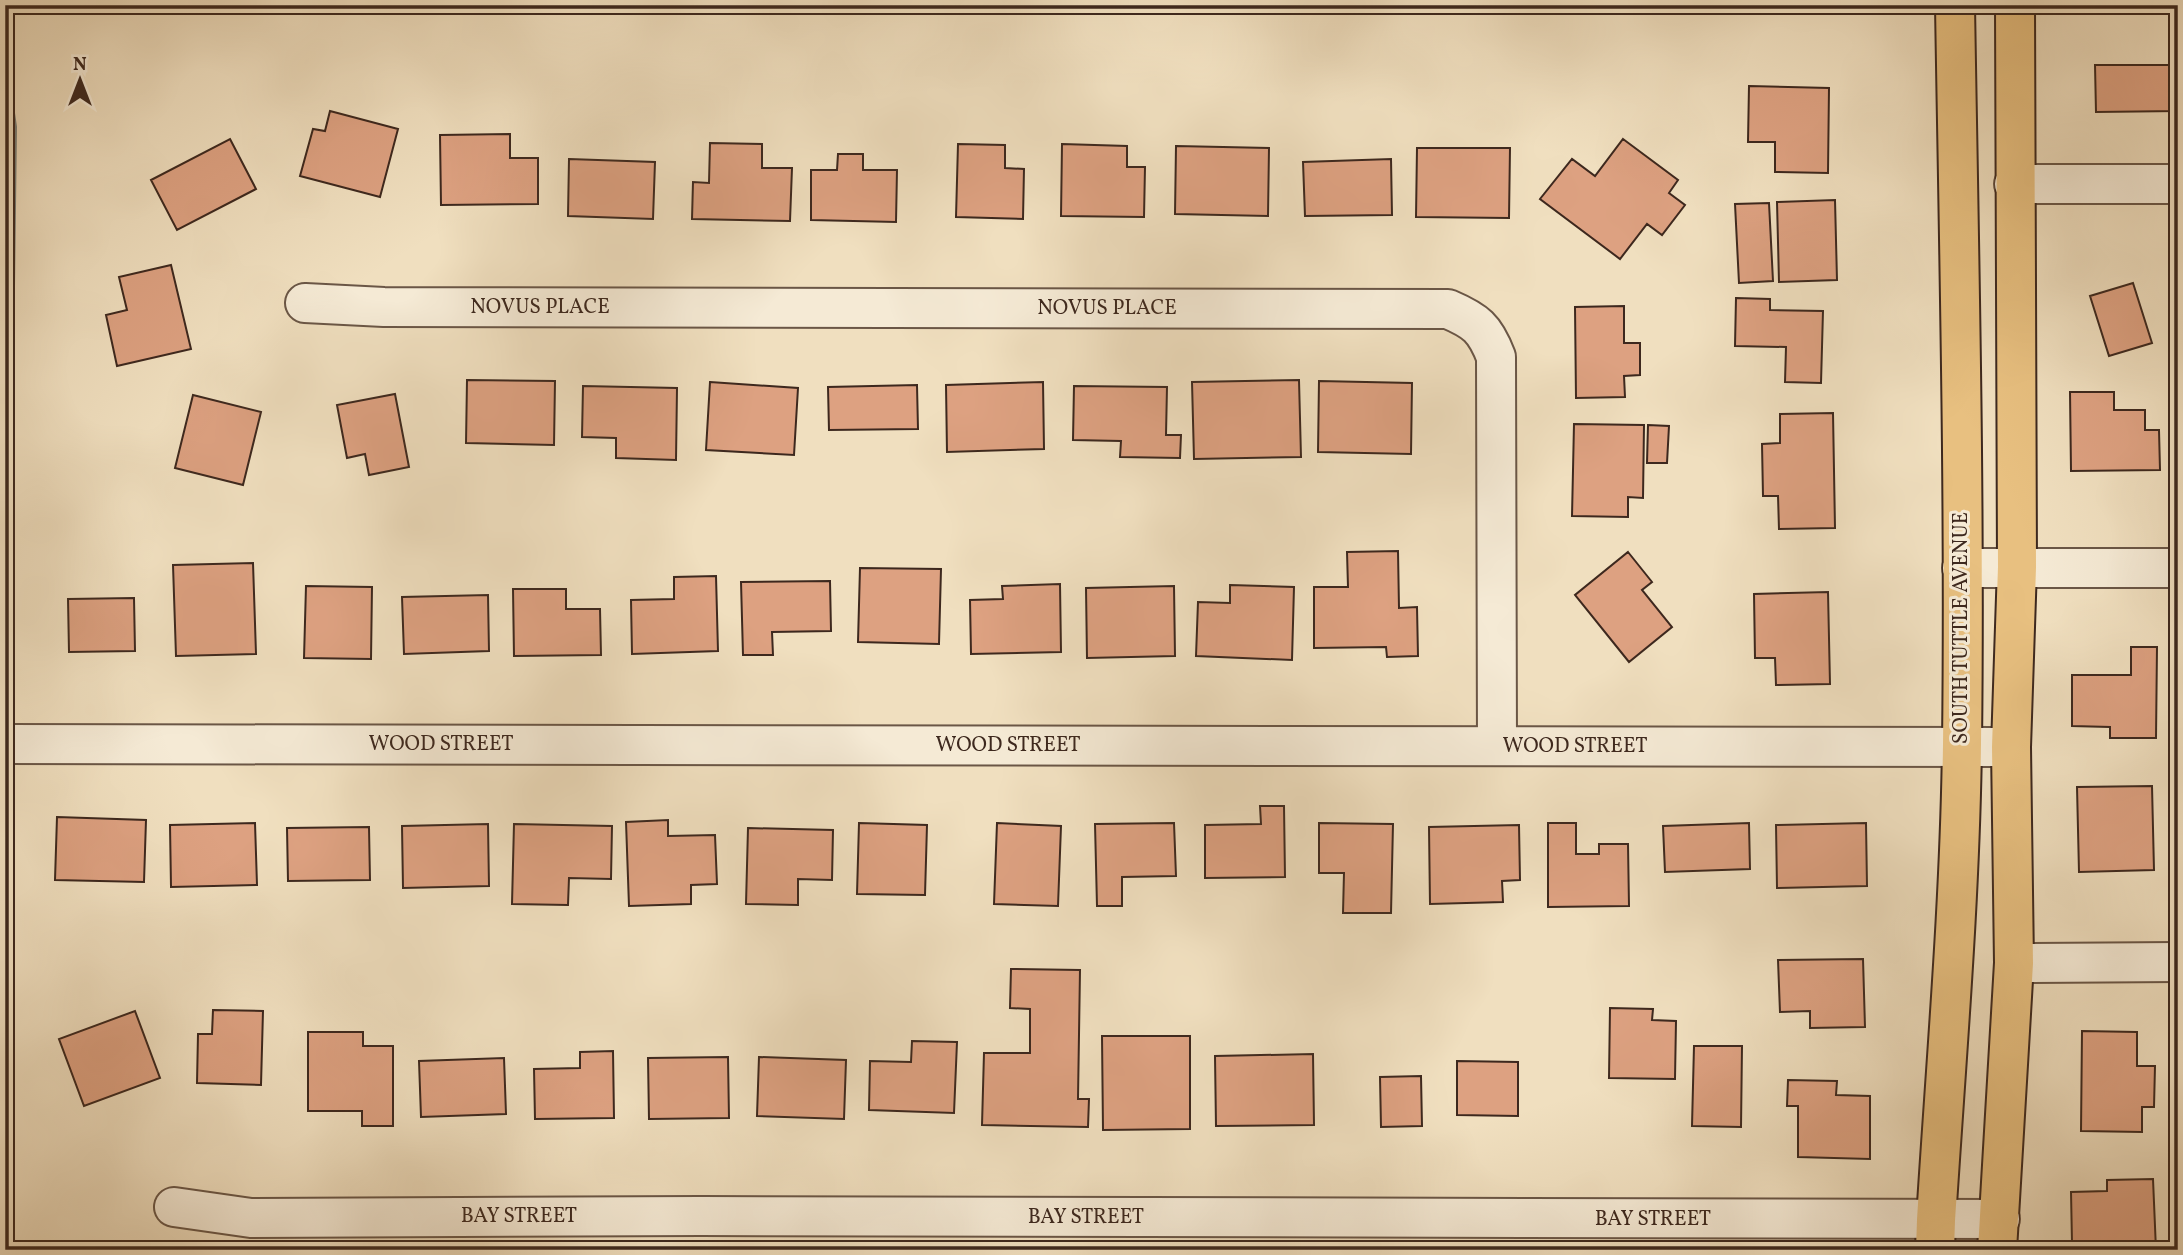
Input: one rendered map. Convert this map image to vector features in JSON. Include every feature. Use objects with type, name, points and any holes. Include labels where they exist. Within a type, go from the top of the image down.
[{"type":"main road","name":"SOUTH TUTTLE AVENUE","points":[[1936,1235],[1954,946],[1962,746],[1955,5]]},
{"type":"main road","points":[[1998,1234],[2014,963],[2011,747],[2017,567],[2015,5]]},
{"type":"street","points":[[2014,184],[2178,184]]},
{"type":"street","name":"NOVUS PLACE","points":[[305,303],[384,307],[1448,309],[1471,319],[1479,326],[1490,340],[1496,357],[1497,746]]},
{"type":"street","points":[[1962,568],[2178,568]]},
{"type":"street","name":"WOOD STREET","points":[[15,744],[2011,747]]},
{"type":"street","points":[[2014,963],[2178,962]]},
{"type":"street","name":"BAY STREET","points":[[174,1207],[251,1218],[715,1216],[1998,1234]]},
{"type":"building","points":[[2095,65],[2178,65],[2178,111],[2096,112]]},
{"type":"building","points":[[1749,86],[1829,88],[1828,173],[1775,172],[1775,142],[1748,142]]},
{"type":"building","points":[[330,111],[398,129],[380,197],[300,176],[313,129],[325,131]]},
{"type":"building","points":[[510,134],[510,158],[538,158],[538,204],[441,205],[440,135]]},
{"type":"building","points":[[230,139],[256,189],[177,230],[151,180]]},
{"type":"building","points":[[1623,139],[1678,180],[1669,193],[1685,205],[1662,235],[1647,224],[1620,259],[1540,199],[1572,159],[1595,176]]},
{"type":"building","points":[[710,143],[762,144],[762,168],[792,168],[790,221],[692,219],[693,182],[709,183]]},
{"type":"building","points":[[958,144],[1005,145],[1005,168],[1024,169],[1023,219],[956,217]]},
{"type":"building","points":[[1062,144],[1127,146],[1127,167],[1145,167],[1144,217],[1061,216]]},
{"type":"building","points":[[1176,146],[1269,148],[1268,216],[1175,214]]},
{"type":"building","points":[[1417,148],[1510,148],[1509,218],[1416,217]]},
{"type":"building","points":[[838,154],[863,154],[863,170],[897,170],[896,222],[811,220],[811,170],[837,170]]},
{"type":"building","points":[[569,159],[655,162],[653,219],[568,216]]},
{"type":"building","points":[[1391,159],[1392,215],[1305,216],[1303,162]]},
{"type":"building","points":[[1835,200],[1837,280],[1779,282],[1777,202]]},
{"type":"building","points":[[1769,203],[1773,281],[1739,283],[1735,204]]},
{"type":"building","points":[[171,265],[191,349],[117,366],[106,315],[127,310],[119,277]]},
{"type":"building","points":[[2133,283],[2152,343],[2109,356],[2090,296]]},
{"type":"building","points":[[1736,298],[1770,299],[1770,310],[1823,311],[1821,383],[1785,382],[1786,347],[1735,346]]},
{"type":"building","points":[[1624,306],[1624,343],[1640,343],[1640,375],[1624,376],[1625,397],[1576,398],[1575,307]]},
{"type":"building","points":[[467,380],[555,381],[554,445],[466,443]]},
{"type":"building","points":[[1299,380],[1301,457],[1194,459],[1192,382]]},
{"type":"building","points":[[1319,381],[1412,383],[1411,454],[1318,452]]},
{"type":"building","points":[[710,382],[798,388],[794,455],[706,450]]},
{"type":"building","points":[[1043,382],[1044,449],[947,452],[946,385]]},
{"type":"building","points":[[917,385],[918,429],[829,430],[828,387]]},
{"type":"building","points":[[583,386],[677,388],[676,460],[616,458],[616,438],[582,437]]},
{"type":"building","points":[[1074,386],[1167,387],[1166,435],[1181,435],[1180,458],[1120,457],[1121,441],[1073,440]]},
{"type":"building","points":[[2070,392],[2114,392],[2114,410],[2145,410],[2145,430],[2159,430],[2160,470],[2071,471]]},
{"type":"building","points":[[395,394],[409,467],[369,475],[365,454],[347,458],[337,405]]},
{"type":"building","points":[[193,395],[261,412],[243,485],[175,468]]},
{"type":"building","points":[[1833,413],[1835,528],[1779,529],[1778,496],[1763,496],[1762,444],[1780,443],[1780,414]]},
{"type":"building","points":[[1574,424],[1644,425],[1643,498],[1628,497],[1628,517],[1572,516]]},
{"type":"building","points":[[1648,425],[1669,426],[1667,463],[1647,463]]},
{"type":"building","points":[[1398,551],[1399,608],[1417,607],[1418,656],[1387,657],[1386,647],[1314,648],[1314,587],[1348,587],[1347,552]]},
{"type":"building","points":[[1628,552],[1652,582],[1642,590],[1672,627],[1629,662],[1575,595]]},
{"type":"building","points":[[253,563],[256,654],[176,656],[173,565]]},
{"type":"building","points":[[860,568],[941,569],[939,644],[858,642]]},
{"type":"building","points":[[716,576],[718,651],[632,654],[631,600],[674,599],[674,577]]},
{"type":"building","points":[[830,581],[831,631],[772,632],[773,655],[743,655],[741,582]]},
{"type":"building","points":[[1060,584],[1061,652],[971,654],[970,600],[1003,599],[1002,586]]},
{"type":"building","points":[[1230,585],[1294,587],[1292,660],[1196,656],[1198,602],[1230,603]]},
{"type":"building","points":[[306,586],[372,587],[371,659],[304,658]]},
{"type":"building","points":[[1174,586],[1175,656],[1087,658],[1086,588]]},
{"type":"building","points":[[513,589],[566,589],[566,609],[600,609],[601,655],[514,656]]},
{"type":"building","points":[[1828,592],[1830,684],[1776,685],[1775,658],[1755,658],[1754,594]]},
{"type":"building","points":[[488,595],[489,651],[404,654],[402,597]]},
{"type":"building","points":[[134,598],[135,651],[69,652],[68,599]]},
{"type":"building","points":[[2131,647],[2157,647],[2156,738],[2110,738],[2110,727],[2072,726],[2072,675],[2131,675]]},
{"type":"building","points":[[2152,786],[2154,870],[2079,872],[2077,787]]},
{"type":"building","points":[[1260,806],[1284,806],[1285,877],[1205,878],[1205,825],[1261,824]]},
{"type":"building","points":[[57,817],[146,820],[144,882],[55,880]]},
{"type":"building","points":[[668,820],[668,836],[715,835],[717,884],[691,885],[691,904],[629,906],[626,822]]},
{"type":"building","points":[[255,823],[257,885],[171,887],[170,825]]},
{"type":"building","points":[[859,823],[927,825],[925,895],[857,894]]},
{"type":"building","points":[[997,823],[1061,826],[1058,906],[994,904]]},
{"type":"building","points":[[1174,823],[1176,876],[1122,877],[1122,906],[1097,906],[1095,824]]},
{"type":"building","points":[[1319,823],[1393,824],[1391,913],[1343,913],[1344,873],[1319,873]]},
{"type":"building","points":[[1548,823],[1576,823],[1576,854],[1599,854],[1599,844],[1628,844],[1629,906],[1548,907]]},
{"type":"building","points":[[1749,823],[1750,869],[1665,872],[1663,826]]},
{"type":"building","points":[[1866,823],[1867,886],[1777,888],[1776,825]]},
{"type":"building","points":[[488,824],[489,886],[403,888],[402,826]]},
{"type":"building","points":[[514,824],[612,826],[611,879],[569,878],[568,905],[512,904]]},
{"type":"building","points":[[1519,825],[1520,880],[1502,881],[1503,902],[1430,904],[1429,827]]},
{"type":"building","points":[[369,827],[370,880],[288,881],[287,828]]},
{"type":"building","points":[[748,828],[833,830],[832,880],[798,879],[798,905],[746,904]]},
{"type":"building","points":[[1863,959],[1865,1027],[1810,1028],[1810,1011],[1780,1012],[1778,960]]},
{"type":"building","points":[[1011,969],[1080,970],[1078,1099],[1089,1099],[1088,1127],[982,1125],[984,1053],[1030,1053],[1030,1009],[1010,1008]]},
{"type":"building","points":[[1610,1008],[1653,1009],[1652,1020],[1676,1021],[1675,1079],[1609,1078]]},
{"type":"building","points":[[213,1010],[263,1011],[261,1085],[197,1083],[198,1034],[212,1034]]},
{"type":"building","points":[[135,1011],[160,1078],[84,1106],[59,1039]]},
{"type":"building","points":[[2082,1031],[2137,1032],[2137,1066],[2155,1066],[2154,1107],[2142,1107],[2142,1132],[2081,1131]]},
{"type":"building","points":[[308,1032],[363,1032],[363,1046],[393,1046],[393,1126],[362,1126],[362,1111],[308,1111]]},
{"type":"building","points":[[1102,1036],[1190,1036],[1190,1129],[1103,1130]]},
{"type":"building","points":[[912,1041],[957,1042],[954,1113],[869,1110],[870,1061],[911,1062]]},
{"type":"building","points":[[1694,1046],[1742,1046],[1741,1127],[1692,1126]]},
{"type":"building","points":[[613,1051],[614,1118],[535,1119],[534,1069],[580,1068],[580,1052]]},
{"type":"building","points":[[1313,1054],[1314,1125],[1216,1126],[1215,1056]]},
{"type":"building","points":[[728,1057],[729,1118],[649,1119],[648,1058]]},
{"type":"building","points":[[759,1057],[846,1060],[844,1119],[757,1116]]},
{"type":"building","points":[[504,1058],[506,1114],[421,1117],[419,1061]]},
{"type":"building","points":[[1457,1061],[1518,1062],[1518,1116],[1457,1115]]},
{"type":"building","points":[[1421,1076],[1422,1126],[1381,1127],[1380,1077]]},
{"type":"building","points":[[1788,1080],[1837,1081],[1836,1095],[1870,1096],[1870,1159],[1798,1157],[1798,1106],[1787,1106]]},
{"type":"building","points":[[2153,1179],[2156,1250],[2129,1250],[2128,1241],[2072,1243],[2071,1192],[2107,1191],[2107,1180]]},
{"type":"waterway","points":[[5,79],[12,127],[5,685]]},
{"type":"waterway","points":[[5,712],[5,816]]}]
